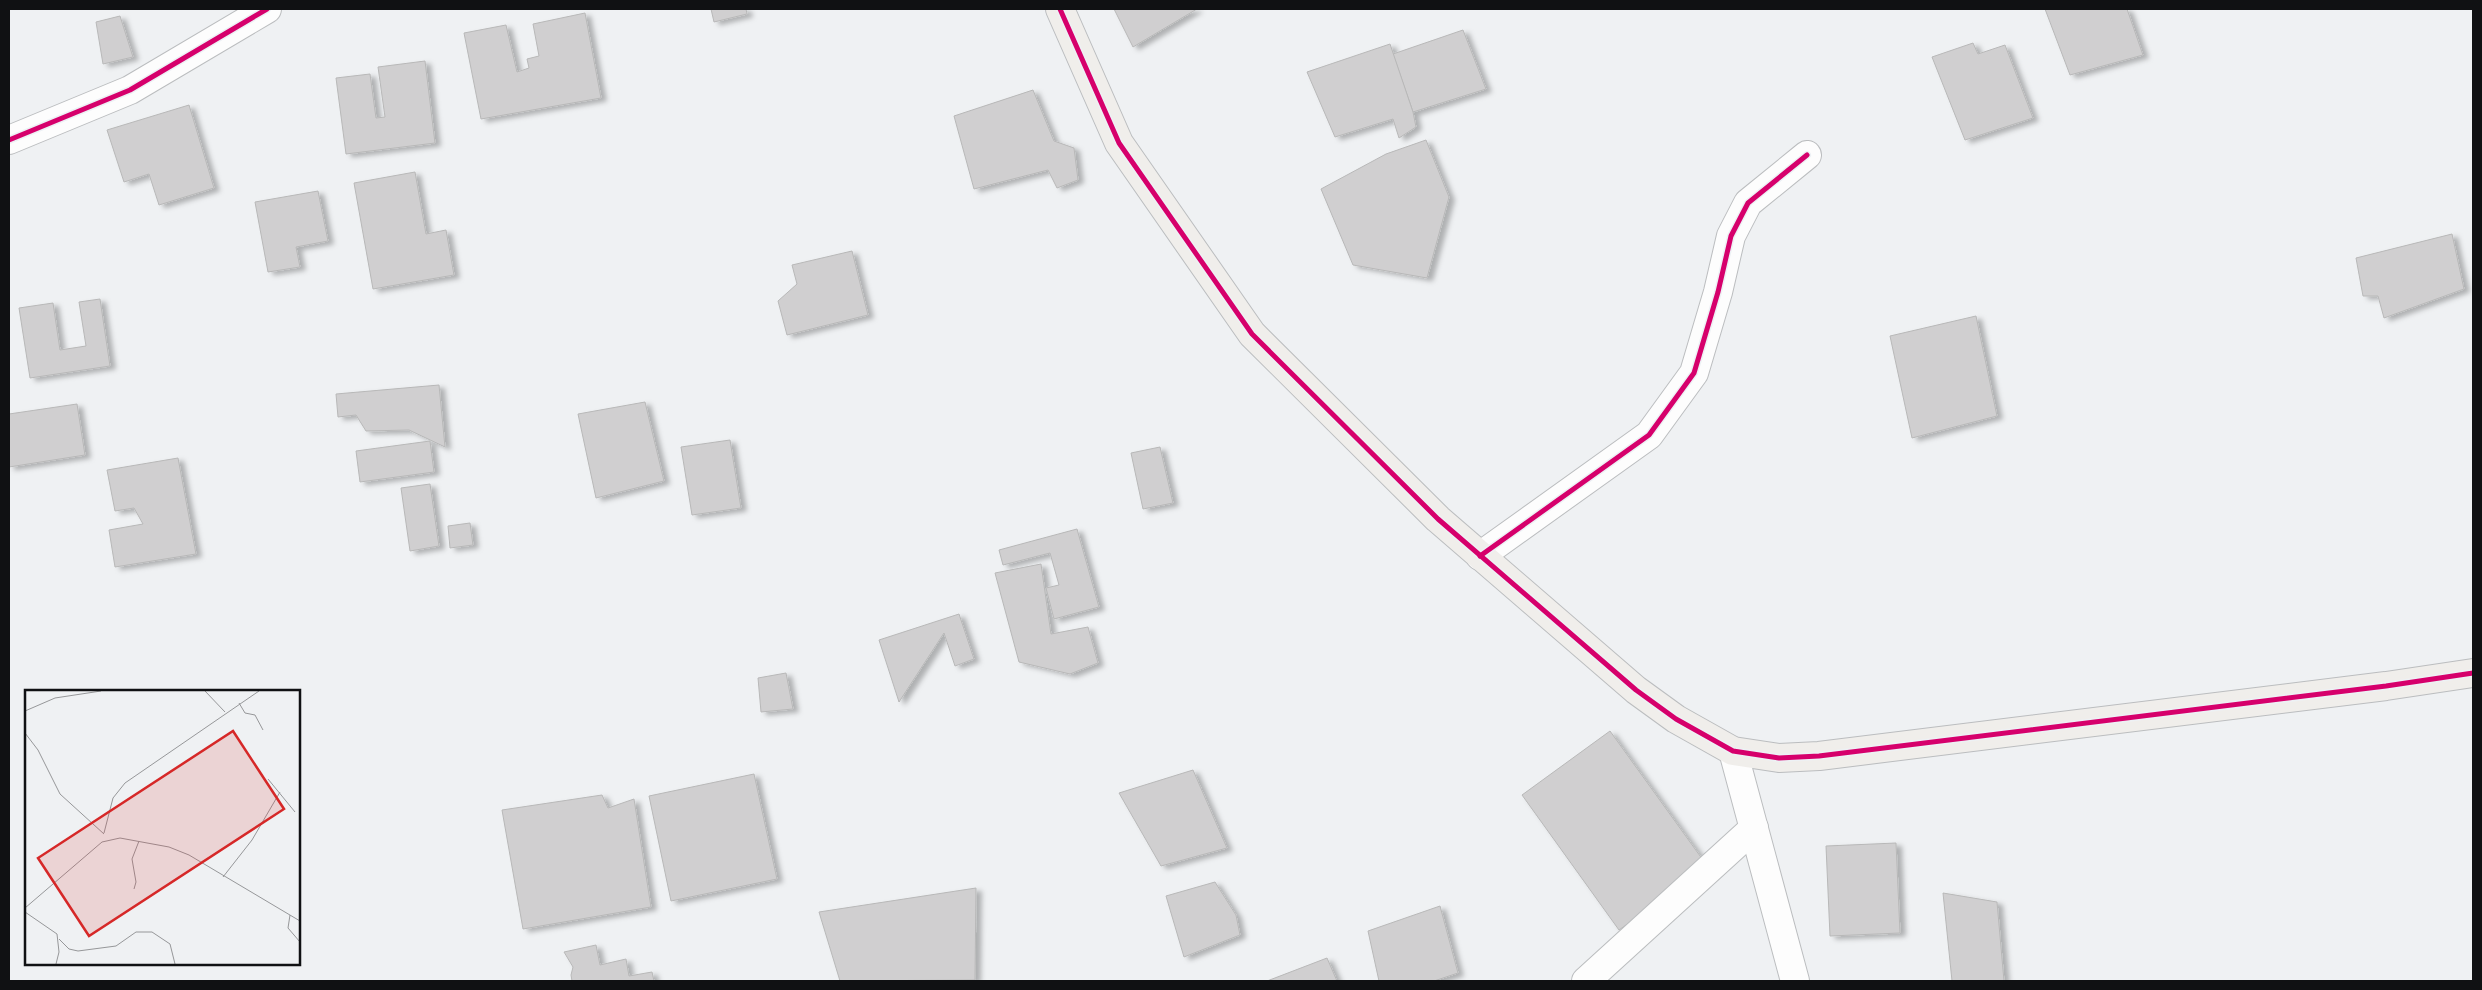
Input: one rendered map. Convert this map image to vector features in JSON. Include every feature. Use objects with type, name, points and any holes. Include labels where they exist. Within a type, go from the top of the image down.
[{"type":"street","points":[[9,140],[130,90],[267,9]]},
{"type":"street","points":[[1060,9],[1118,143],[1252,334],[1432,512],[1480,556],[1636,690],[1676,719],[1733,751],[1779,758],[1819,756],[2386,686],[2473,673]]},
{"type":"street","points":[[1480,556],[1649,435],[1694,373],[1718,292],[1731,236],[1748,204],[1807,155]]},
{"type":"street","points":[[1733,751],[1795,981]]},
{"type":"street","points":[[1586,981],[1754,828]]},
{"type":"building","points":[[711,9],[746,9],[747,14],[714,22]]},
{"type":"building","points":[[1114,9],[1197,9],[1133,47]]},
{"type":"building","points":[[2045,9],[2127,9],[2143,55],[2070,75]]},
{"type":"building","points":[[585,13],[601,98],[481,119],[464,33],[506,25],[517,72],[529,68],[527,59],[539,56],[533,24]]},
{"type":"building","points":[[120,16],[133,57],[103,64],[96,22]]},
{"type":"building","points":[[1463,30],[1486,89],[1413,112],[1393,54]]},
{"type":"building","points":[[1973,43],[1978,54],[2005,45],[2033,118],[1965,140],[1932,57]]},
{"type":"building","points":[[1390,44],[1413,112],[1416,127],[1399,138],[1393,119],[1335,137],[1307,72]]},
{"type":"building","points":[[425,61],[435,143],[346,154],[336,78],[370,74],[376,118],[385,117],[378,67]]},
{"type":"building","points":[[1033,90],[1054,141],[1074,148],[1078,180],[1057,188],[1048,170],[974,189],[954,116]]},
{"type":"building","points":[[189,105],[214,188],[159,205],[149,174],[124,182],[107,130]]},
{"type":"building","points":[[1426,140],[1449,197],[1427,278],[1353,265],[1321,189],[1386,154]]},
{"type":"building","points":[[415,172],[426,234],[446,230],[454,275],[373,289],[354,183]]},
{"type":"building","points":[[318,191],[328,241],[296,247],[300,267],[268,272],[255,202]]},
{"type":"building","points":[[2452,234],[2464,289],[2384,318],[2378,296],[2363,296],[2356,258]]},
{"type":"building","points":[[852,251],[868,315],[787,335],[778,301],[797,284],[792,265]]},
{"type":"building","points":[[100,299],[110,366],[30,378],[19,308],[53,303],[60,350],[86,346],[79,302]]},
{"type":"building","points":[[1976,316],[1997,416],[1912,438],[1890,336]]},
{"type":"building","points":[[439,385],[445,447],[409,430],[366,431],[356,415],[338,417],[336,394]]},
{"type":"building","points":[[645,402],[664,481],[596,498],[578,414]]},
{"type":"building","points":[[77,404],[85,455],[9,467],[9,414]]},
{"type":"building","points":[[730,440],[741,508],[692,515],[681,447]]},
{"type":"building","points":[[430,441],[434,472],[360,482],[356,451]]},
{"type":"building","points":[[1160,447],[1173,503],[1143,509],[1131,453]]},
{"type":"building","points":[[178,458],[196,554],[115,567],[109,530],[143,524],[134,508],[115,511],[107,470]]},
{"type":"building","points":[[430,484],[439,546],[410,551],[401,488]]},
{"type":"building","points":[[470,523],[473,545],[450,548],[448,526]]},
{"type":"building","points":[[1077,529],[1099,607],[1054,619],[1046,588],[1059,585],[1050,553],[1003,565],[999,550]]},
{"type":"building","points":[[1041,564],[1051,634],[1088,627],[1098,663],[1070,674],[1019,662],[995,573]]},
{"type":"building","points":[[959,614],[974,659],[955,666],[944,633],[899,702],[879,640]]},
{"type":"building","points":[[786,673],[793,709],[761,712],[758,678]]},
{"type":"building","points":[[1610,731],[1708,867],[1619,930],[1522,795]]},
{"type":"building","points":[[1193,770],[1227,848],[1161,866],[1119,793]]},
{"type":"building","points":[[754,774],[777,879],[671,901],[649,796]]},
{"type":"building","points":[[602,795],[608,808],[634,799],[651,907],[523,929],[502,810]]},
{"type":"building","points":[[1896,843],[1900,933],[1830,936],[1826,846]]},
{"type":"building","points":[[1215,882],[1236,915],[1240,935],[1184,957],[1166,896]]},
{"type":"building","points":[[976,888],[975,980],[840,981],[819,912]]},
{"type":"building","points":[[1943,893],[1997,902],[2004,981],[1952,981]]},
{"type":"building","points":[[1440,906],[1458,973],[1434,981],[1379,981],[1368,931]]},
{"type":"building","points":[[596,945],[600,965],[626,959],[629,976],[652,972],[654,981],[572,981],[573,967],[564,952]]},
{"type":"building","points":[[1327,958],[1337,981],[1267,981]]},
{"type":"cycle path","points":[[9,140],[130,90],[267,9]]},
{"type":"cycle path","points":[[1060,9],[1119,143],[1252,334],[1438,519],[1636,690],[1676,719],[1733,751],[1779,758],[1819,756],[2386,686],[2473,673]]},
{"type":"cycle path","points":[[1480,556],[1649,435],[1694,373],[1718,292],[1731,236],[1748,203],[1807,155]]}]
